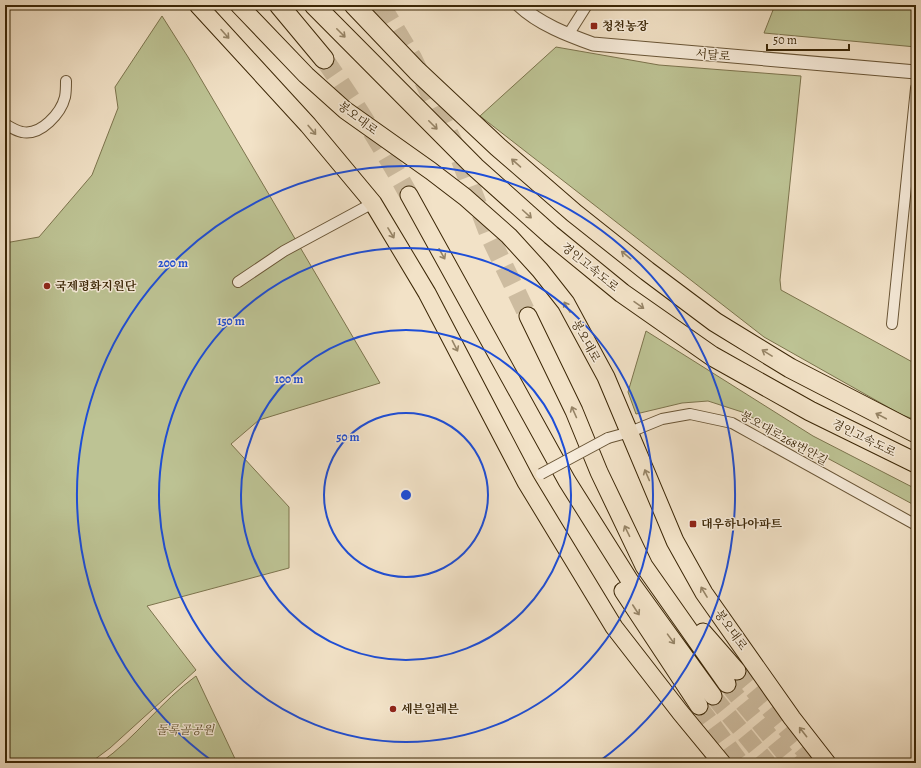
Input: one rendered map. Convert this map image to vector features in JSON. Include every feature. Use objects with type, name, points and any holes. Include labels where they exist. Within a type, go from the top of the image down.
[{"type":"highway","points":[[279,5],[324,59]]},
{"type":"highway","name":"경인고속도로","points":[[314,5],[475,167],[551,235],[622,293],[712,356],[810,411],[916,463]]},
{"type":"highway","points":[[354,5],[417,71],[498,147],[574,213],[647,271],[715,322],[790,368],[916,433]]},
{"type":"main road","points":[[198,5],[308,125],[373,204],[427,293],[526,482],[614,627],[722,763]]},
{"type":"main road","name":"봉오대로","points":[[239,5],[306,75],[345,110],[465,197],[509,236],[540,270],[569,310],[606,377],[675,540],[704,593],[792,718],[827,763]]},
{"type":"main road","points":[[409,195],[568,481],[630,581],[713,696]]},
{"type":"main road","points":[[528,316],[574,411],[599,472],[644,566],[732,678]]},
{"type":"main road","points":[[498,355],[502,376],[533,438],[617,582],[699,706]]},
{"type":"street","name":"서달로","points":[[519,5],[527,12],[568,36],[593,44],[916,72]]},
{"type":"street","points":[[568,36],[587,5]]},
{"type":"street","points":[[5,124],[22,132],[31,132],[40,129],[60,110],[65,97],[66,81]]},
{"type":"street","points":[[892,324],[916,88]]},
{"type":"street","points":[[238,282],[284,252],[373,204]]},
{"type":"street","name":"봉오대로268번안길","points":[[526,482],[608,438],[630,432],[662,419],[690,414],[732,423],[916,525]]},
{"type":"green space","points":[[775,5],[916,5],[916,47],[764,33]]},
{"type":"green space","points":[[162,16],[188,57],[380,383],[259,420],[231,444],[289,507],[289,568],[147,606],[196,670],[110,748],[90,763],[5,763],[5,243],[39,237],[92,175],[118,108],[115,87]]},
{"type":"green space","points":[[556,47],[659,65],[801,76],[780,280],[781,290],[916,364],[916,420],[902,415],[764,337],[480,116]]},
{"type":"green space","points":[[646,331],[813,436],[916,489],[916,506],[742,412],[708,401],[682,403],[636,414],[628,392]]},
{"type":"green space","name":"돌록골공원","points":[[196,676],[237,763],[100,763],[125,742],[183,686]]},
{"type":"tunnel","points":[[381,5],[412,57],[456,148],[490,237],[528,316]]},
{"type":"tunnel","points":[[324,59],[347,92],[409,195]]},
{"type":"tunnel","points":[[737,671],[814,763]]},
{"type":"tunnel","points":[[727,684],[792,763]]},
{"type":"tunnel","points":[[713,696],[768,763]]},
{"type":"tunnel","points":[[699,706],[741,763]]},
{"type":"place","name":"청천농장","points":[[594,26]]},
{"type":"place","name":"국제평화지원단","points":[[47,286]]},
{"type":"place","name":"대우하나아파트","points":[[693,524]]},
{"type":"place","name":"세븐일레븐","points":[[393,709]]}]
